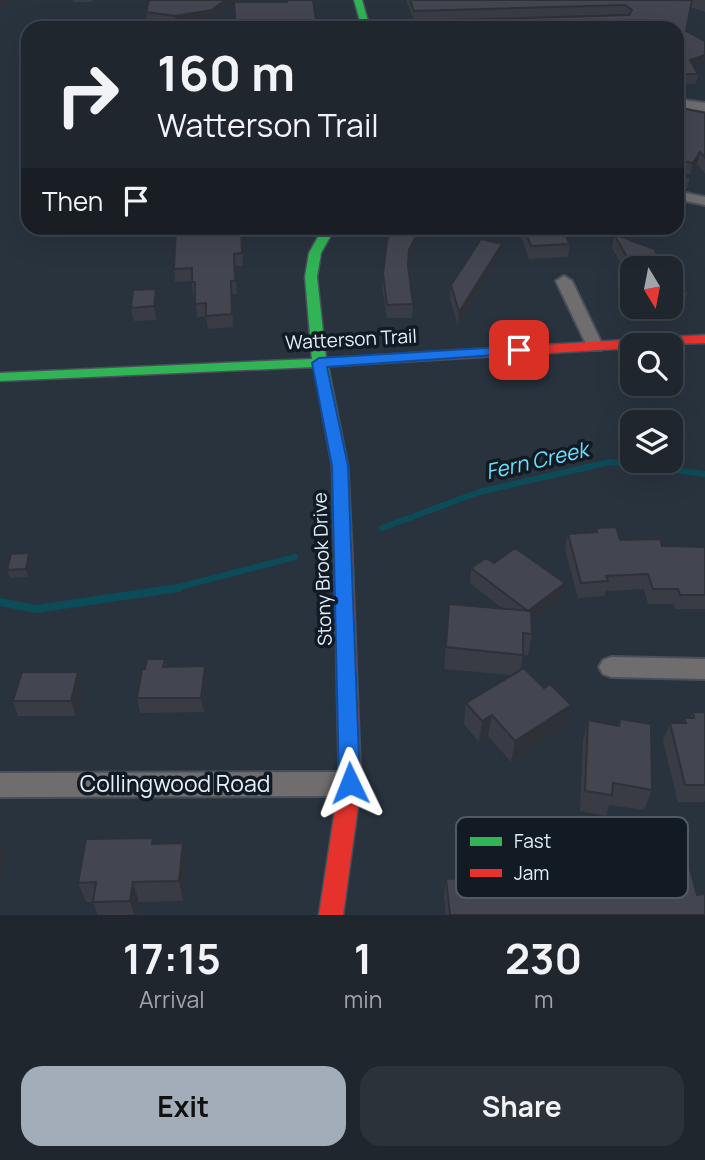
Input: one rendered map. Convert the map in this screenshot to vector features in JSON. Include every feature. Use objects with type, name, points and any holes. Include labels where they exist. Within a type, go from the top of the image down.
[{"type":"street","points":[[358,0],[364,21]]},
{"type":"street","points":[[684,104],[705,107]]},
{"type":"street","points":[[684,196],[705,201]]},
{"type":"street","name":"Stony Brook Drive","points":[[325,235],[316,253],[311,277],[319,363],[340,466],[350,783],[331,915]]},
{"type":"street","points":[[564,281],[595,346]]},
{"type":"street","name":"Watterson Trail","points":[[0,377],[319,363],[705,339]]},
{"type":"street","points":[[611,667],[705,669]]},
{"type":"street","name":"Collingwood Road","points":[[0,785],[350,783]]},
{"type":"building","points":[[149,0],[225,0],[212,10],[175,16],[146,12]]},
{"type":"building","points":[[313,0],[316,21],[235,21],[234,2]]},
{"type":"building","points":[[410,0],[692,0],[686,31],[705,41],[705,55],[690,60],[698,74],[684,74],[684,21],[417,21],[629,15],[632,10],[625,5],[414,11]]},
{"type":"building","points":[[684,108],[705,113],[705,158],[700,152],[693,163],[684,161]]},
{"type":"building","points":[[176,235],[241,235],[242,253],[234,254],[232,314],[206,316],[206,303],[195,304],[192,268],[174,269]]},
{"type":"building","points":[[390,235],[416,235],[409,250],[408,265],[413,304],[387,305],[383,274]]},
{"type":"building","points":[[527,235],[566,235],[570,244],[531,246]]},
{"type":"building","points":[[615,235],[617,235],[654,249],[658,256],[626,256]]},
{"type":"building","points":[[481,239],[502,244],[459,312],[451,285]]},
{"type":"building","points":[[156,289],[154,306],[131,308],[133,290]]},
{"type":"building","points":[[616,527],[620,540],[660,539],[662,546],[705,547],[705,595],[680,595],[678,589],[653,589],[648,574],[606,576],[608,581],[581,583],[568,534],[597,532],[596,528]]},
{"type":"building","points":[[515,548],[565,583],[528,611],[471,568],[486,558],[494,563]]},
{"type":"building","points":[[29,553],[26,569],[7,570],[11,554]]},
{"type":"building","points":[[449,604],[531,611],[532,634],[523,633],[523,655],[446,647]]},
{"type":"building","points":[[147,659],[165,659],[163,667],[205,666],[201,698],[137,698],[142,669],[145,669]]},
{"type":"building","points":[[524,668],[544,688],[550,684],[571,705],[515,741],[492,715],[482,721],[466,703]]},
{"type":"building","points":[[22,672],[78,672],[71,701],[13,701]]},
{"type":"building","points":[[693,712],[705,712],[705,785],[685,785],[670,723],[686,723],[684,718],[694,718]]},
{"type":"building","points":[[620,719],[651,724],[652,790],[613,783],[612,795],[585,791],[588,720],[619,726]]},
{"type":"building","points":[[153,838],[152,844],[183,843],[179,881],[133,882],[130,901],[93,902],[96,882],[78,883],[86,839]]},
{"type":"building","points":[[688,862],[697,895],[705,894],[705,915],[450,915],[446,879],[456,879],[456,898],[688,898]]},
{"type":"waterway","name":"Fern Creek","points":[[382,528],[479,492],[610,462],[705,474]]},
{"type":"waterway","name":"Fern Creek","points":[[173,589],[295,557]]},
{"type":"waterway","name":"Fern Creek","points":[[173,589],[178,588]]},
{"type":"waterway","name":"Fern Creek","points":[[0,602],[36,609],[173,589]]},
{"type":"waterway","name":"Fern Creek","points":[[168,590],[173,589]]},
{"type":"traffic: fast","points":[[358,0],[364,21]]},
{"type":"traffic: fast","points":[[325,235],[315,253],[311,277],[316,342],[340,466],[343,546]]},
{"type":"traffic: fast","points":[[0,377],[333,362]]},
{"type":"traffic: jam","points":[[333,362],[705,339]]},
{"type":"traffic: jam","points":[[331,915],[350,784],[343,546]]},
{"type":"route","points":[[350,783],[340,466],[319,363],[519,350]]}]
